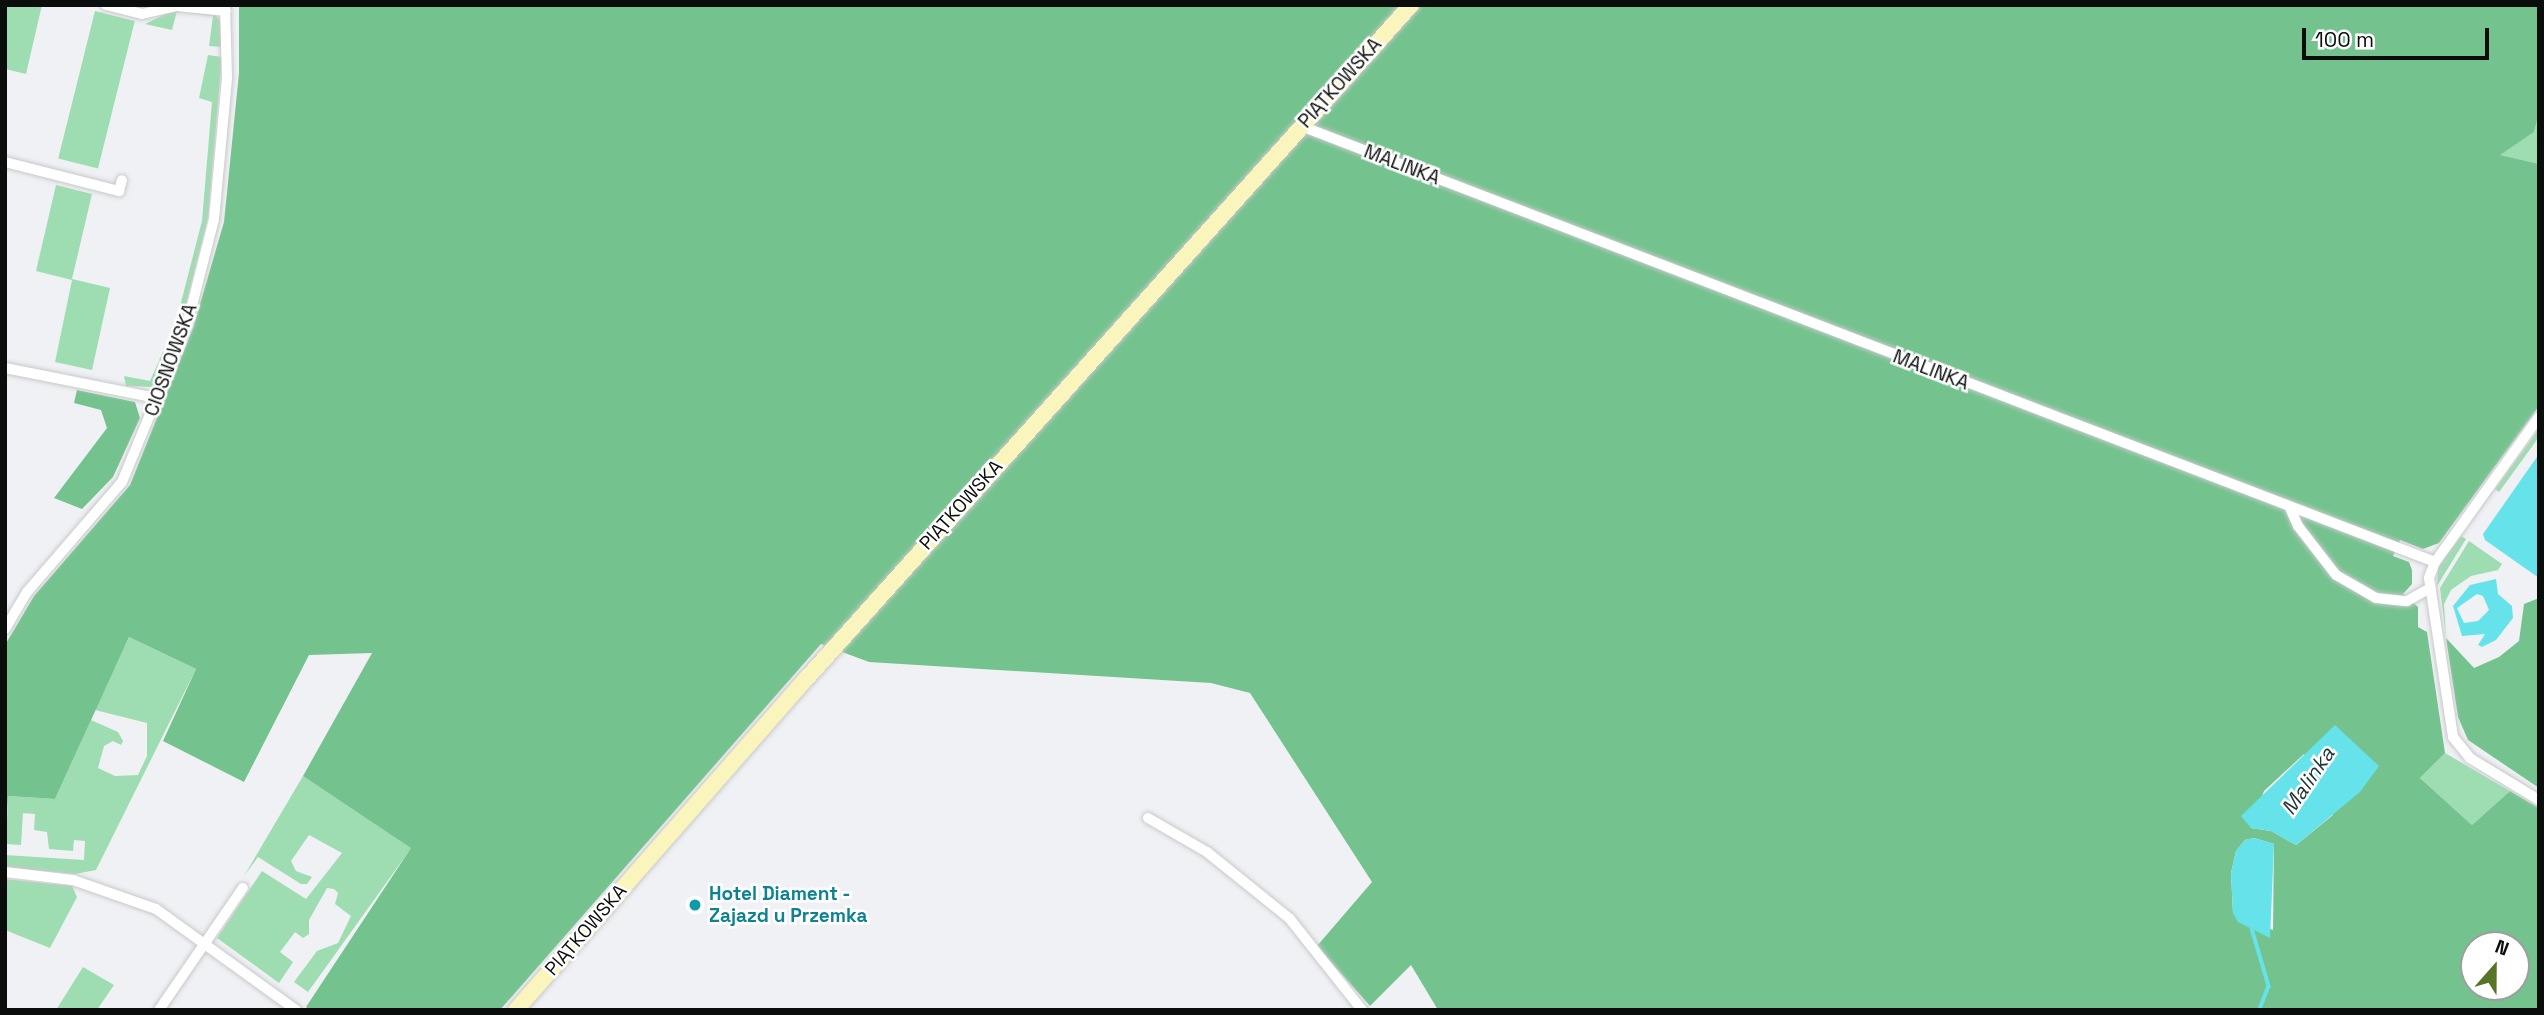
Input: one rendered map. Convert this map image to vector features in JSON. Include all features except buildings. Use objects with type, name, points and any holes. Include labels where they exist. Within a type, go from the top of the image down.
[{"type":"main road","name":"PIĄTKOWSKA","points":[[516,1010],[1411,5]]},
{"type":"street","points":[[106,5],[142,14],[177,6],[226,8]]},
{"type":"street","name":"CIOSNOWSKA","points":[[5,629],[19,606],[82,524],[122,482],[187,325],[214,219],[228,78],[226,8]]},
{"type":"street","name":"MALINKA","points":[[1301,126],[2435,562]]},
{"type":"street","points":[[5,162],[119,191],[122,180]]},
{"type":"street","points":[[5,369],[157,398]]},
{"type":"street","points":[[2539,416],[2435,562],[2430,588],[2453,737],[2470,758],[2539,800]]},
{"type":"street","points":[[2290,508],[2298,526],[2336,575],[2376,598],[2407,601],[2430,588]]},
{"type":"street","points":[[5,602],[19,606]]},
{"type":"street","points":[[1148,818],[1207,852],[1290,919],[1362,1010]]},
{"type":"street","points":[[5,872],[73,880],[109,890],[156,909],[296,1010]]},
{"type":"street","points":[[159,1010],[243,888]]},
{"type":"green space","points":[[5,5],[42,5],[26,74],[5,69]]},
{"type":"green space","points":[[239,5],[2539,5],[2539,113],[2534,132],[2500,155],[2539,164],[2539,406],[2439,543],[2423,549],[2400,540],[2393,556],[2409,562],[2412,570],[2412,584],[2403,594],[2418,607],[2418,627],[2427,632],[2445,753],[2420,778],[2472,825],[2510,791],[2539,808],[2539,1010],[1438,1010],[1411,965],[1370,1006],[1317,946],[1372,882],[1250,693],[1211,683],[869,662],[821,644],[500,1010],[310,1010],[306,1007],[411,848],[303,776],[372,653],[309,655],[244,782],[163,741],[196,669],[129,637],[55,799],[8,796],[5,844],[5,645],[34,596],[130,485],[193,328],[224,222],[239,73]],"holes":[[[2304,754],[2333,815],[2296,845],[2271,831],[2251,828],[2264,791]],[[2254,838],[2274,844],[2273,930],[2233,913],[2231,873],[2236,851],[2245,840]]]},
{"type":"green space","points":[[95,11],[135,21],[98,168],[58,158]]},
{"type":"green space","points":[[177,11],[172,30],[145,24]]},
{"type":"green space","points":[[187,12],[215,15],[221,21],[222,47],[209,46],[213,16]]},
{"type":"green space","points":[[208,55],[222,57],[208,218],[181,324],[153,387],[126,386],[124,376],[150,381],[176,322],[202,221],[212,102],[199,98]]},
{"type":"green space","points":[[2539,113],[2539,164],[2499,155],[2534,132]]},
{"type":"green space","points":[[56,185],[92,194],[72,279],[110,288],[92,370],[55,362],[72,280],[36,271]]},
{"type":"green space","points":[[77,390],[135,402],[140,418],[113,477],[82,509],[54,498],[107,428],[101,410],[74,403]]},
{"type":"green space","points":[[2539,429],[2539,437],[2499,492],[2495,489]]},
{"type":"green space","points":[[2461,536],[2466,539],[2437,586],[2438,567]]},
{"type":"green space","points":[[2469,541],[2502,564],[2498,570],[2471,576],[2451,590],[2444,604],[2446,637],[2440,588]]},
{"type":"green space","points":[[2539,598],[2539,788],[2468,740],[2458,717],[2446,638],[2474,668],[2499,657],[2519,641],[2524,604]]},
{"type":"green space","points":[[129,637],[196,669],[96,870],[75,874],[5,867],[5,855],[84,860],[85,841],[74,840],[73,851],[49,849],[47,832],[34,830],[35,814],[23,813],[21,845],[6,844],[8,796],[55,799],[91,720],[118,732],[123,741],[121,745],[113,741],[104,746],[98,768],[115,776],[138,775],[147,756],[147,723],[95,710]]},
{"type":"green space","points":[[2445,753],[2510,791],[2472,825],[2420,778]]},
{"type":"green space","points":[[303,776],[412,847],[308,992],[294,982],[317,951],[338,943],[351,916],[335,904],[338,893],[334,889],[327,888],[309,920],[309,934],[303,938],[295,932],[280,952],[293,962],[279,983],[217,938],[262,871],[306,899],[342,853],[309,835],[291,861],[296,871],[312,877],[307,884],[301,884],[258,857],[244,876]]},
{"type":"green space","points":[[5,879],[72,886],[77,897],[50,948],[5,930]]},
{"type":"green space","points":[[83,967],[114,985],[97,1010],[56,1010]]},
{"type":"water","points":[[2539,454],[2539,578],[2485,540],[2483,534]]},
{"type":"water","points":[[2496,579],[2498,594],[2512,606],[2513,618],[2496,640],[2482,647],[2478,645],[2485,634],[2462,636],[2453,606],[2470,585]],"holes":[[[2477,594],[2483,596],[2489,610],[2478,621],[2464,623],[2457,608]]]},
{"type":"water","points":[[2335,725],[2379,766],[2360,792],[2296,845],[2271,831],[2251,828],[2241,816]]},
{"type":"water","points":[[2254,838],[2274,844],[2270,938],[2238,922],[2233,913],[2231,873],[2236,851],[2245,840]]},
{"type":"waterway","name":"Malinka","points":[[2251,925],[2269,986],[2260,1010]]},
{"type":"place","name":"Hotel Diament - Zajazd u Przemka","points":[[695,905]]}]
